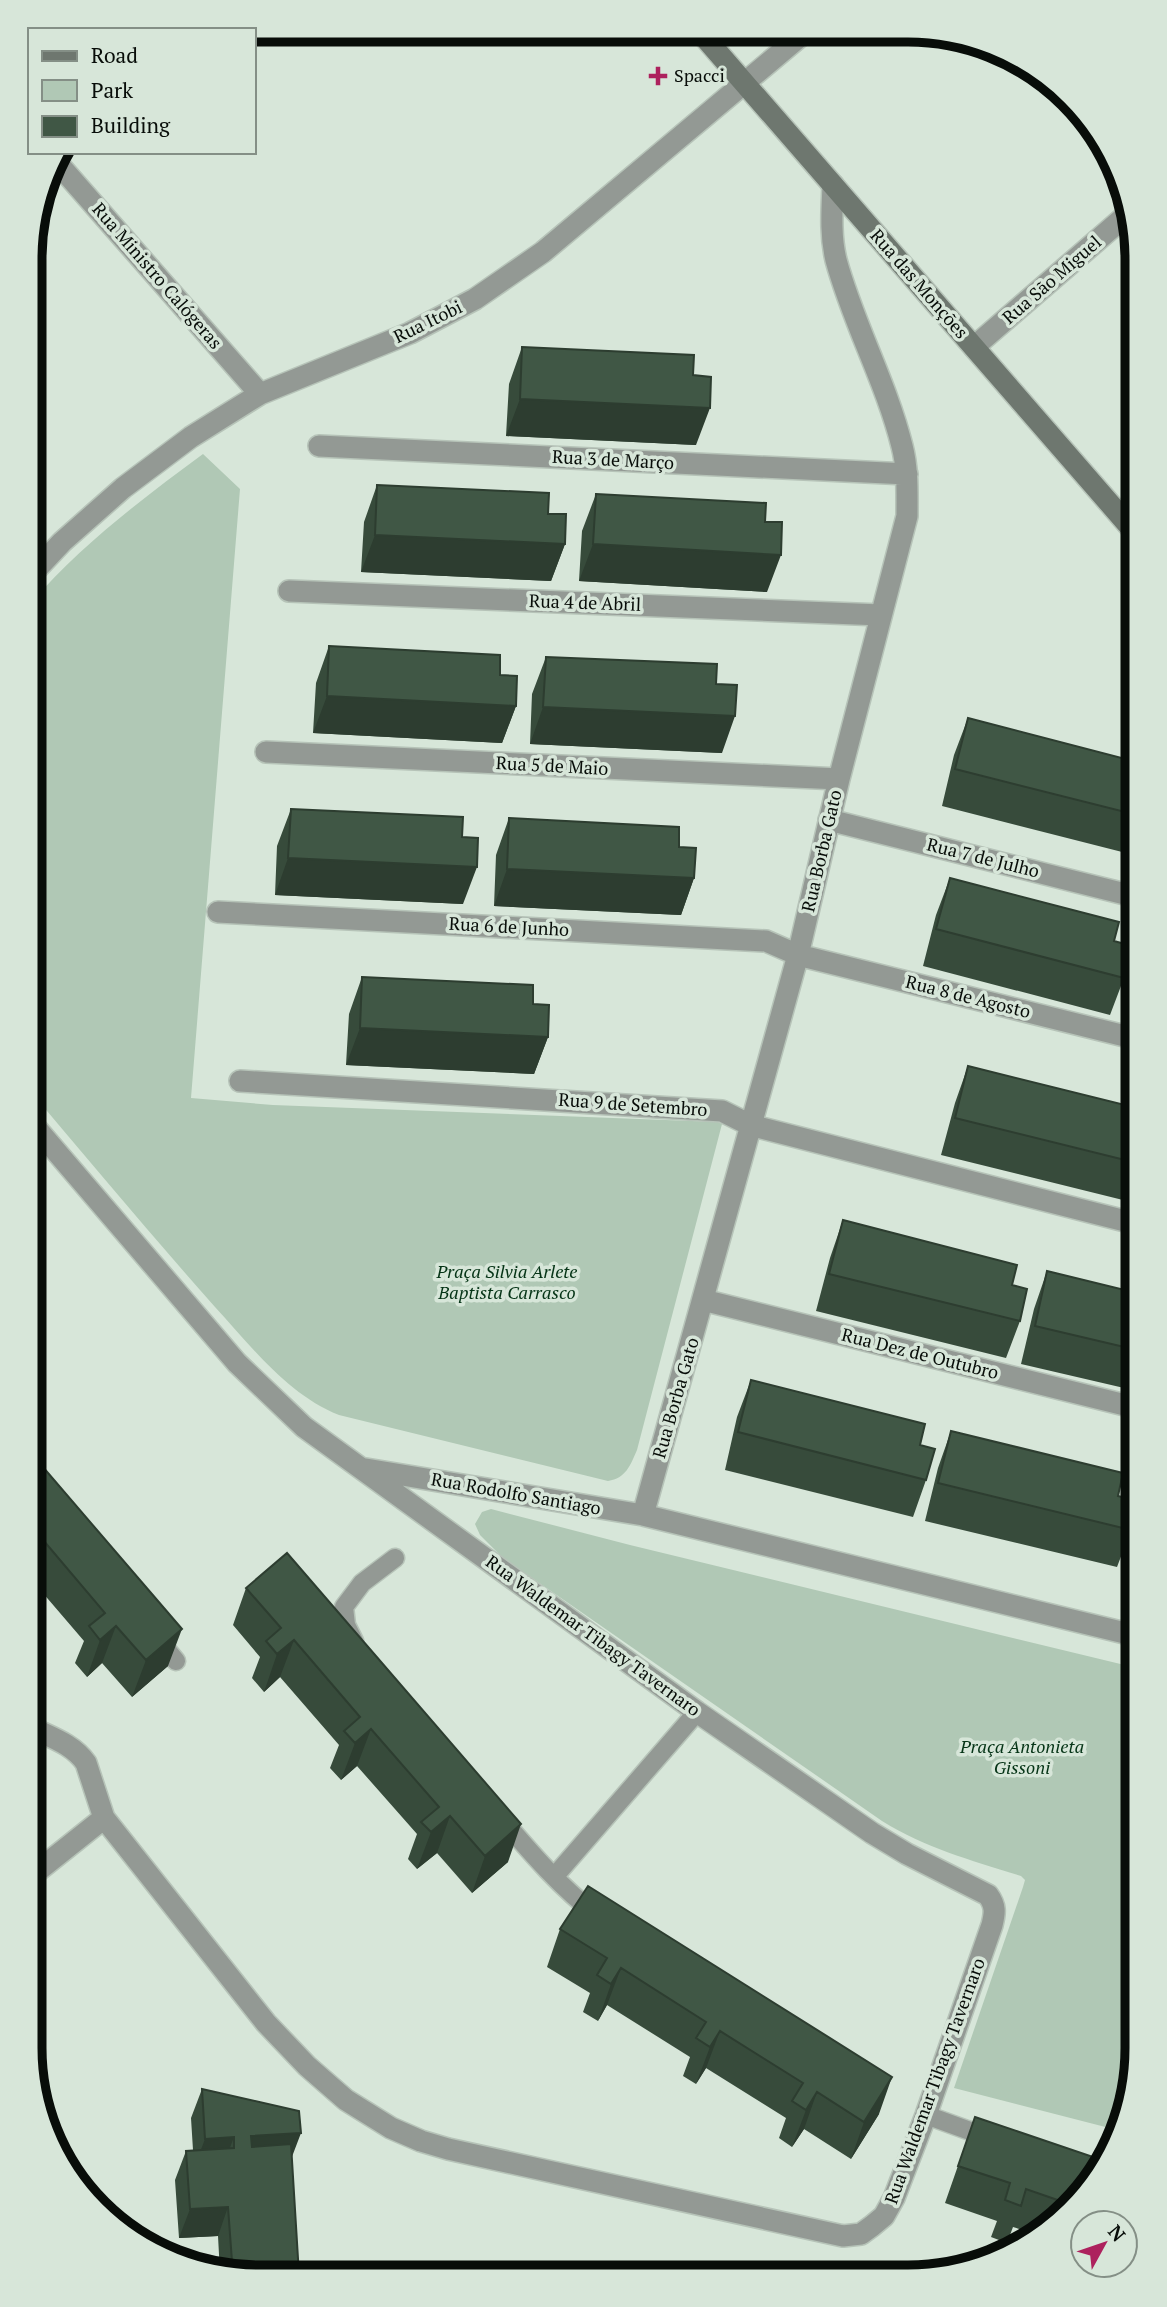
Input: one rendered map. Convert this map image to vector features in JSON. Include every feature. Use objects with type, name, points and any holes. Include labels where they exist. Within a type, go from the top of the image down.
[{"type":"street","name":"Rua das Monções","points":[[708,42],[1125,521]]},
{"type":"street","name":"Rua Itobi","points":[[42,563],[123,488],[191,438],[260,394],[410,333],[475,299],[543,252],[794,42]]},
{"type":"street","name":"Rua Ministro Calógeras","points":[[62,168],[260,394]]},
{"type":"street","name":"Rua Borba Gato","points":[[643,1515],[798,954],[839,779],[907,516],[907,474],[903,448],[836,258],[831,222],[833,185]]},
{"type":"street","name":"Rua São Miguel","points":[[974,348],[1121,219]]},
{"type":"street","name":"Rua 3 de Março","points":[[319,446],[907,474]]},
{"type":"street","name":"Rua 4 de Abril","points":[[289,590],[881,615]]},
{"type":"street","name":"Rua 5 de Maio","points":[[266,752],[839,779]]},
{"type":"street","name":"Rua 7 de Julho","points":[[829,820],[1125,894]]},
{"type":"street","name":"Rua 6 de Junho","points":[[218,912],[766,941],[798,954]]},
{"type":"street","name":"Rua 8 de Agosto","points":[[798,954],[1125,1036]]},
{"type":"street","name":"Rua 9 de Setembro","points":[[240,1081],[722,1111],[751,1125],[1125,1221]]},
{"type":"street","name":"Rua Rodolfo Santiago","points":[[42,1137],[237,1363],[304,1427],[363,1468],[643,1515],[1125,1633]]},
{"type":"street","name":"Rua Dez de Outubro","points":[[703,1300],[1125,1405]]},
{"type":"street","name":"Rua Waldemar Tibagy Tavernaro","points":[[104,1818],[266,2023],[307,2066],[346,2100],[391,2128],[448,2149],[843,2236],[861,2234],[884,2216],[894,2198],[926,2115],[992,1925],[994,1903],[978,1888],[907,1854],[872,1833],[697,1712],[363,1468]]},
{"type":"street","points":[[42,1733],[82,1756],[104,1818],[42,1867]]},
{"type":"lane","points":[[360,1650],[346,1625],[344,1606],[362,1583],[395,1558]]},
{"type":"lane","points":[[142,1620],[176,1661]]},
{"type":"lane","points":[[554,1877],[697,1712]]},
{"type":"lane","points":[[489,1803],[554,1877],[581,1903],[615,1928]]},
{"type":"lane","points":[[926,2115],[978,2136],[1014,2146]]},
{"type":"green space","name":"Praça Silvia Arlete Baptista Carrasco","points":[[203,454],[240,489],[191,1098],[273,1105],[722,1124],[637,1450],[627,1470],[619,1477],[608,1481],[339,1415],[303,1395],[271,1368],[242,1338],[42,1105],[42,591],[91,542]]},
{"type":"green space","name":"Praça Antonieta Gissoni","points":[[491,1509],[1125,1665],[1125,2063],[1118,2104],[1110,2128],[954,2088],[1023,1887],[1025,1880],[1021,1876],[933,1846],[882,1821],[502,1557],[480,1535],[475,1524],[482,1512]]},
{"type":"building","points":[[522,347],[694,355],[693,375],[711,377],[710,408],[520,399]]},
{"type":"building","points":[[377,485],[549,493],[548,514],[566,514],[565,544],[375,535]]},
{"type":"building","points":[[596,494],[766,503],[765,522],[782,522],[781,555],[593,544]]},
{"type":"building","points":[[329,646],[500,655],[500,675],[517,676],[516,706],[327,696]]},
{"type":"building","points":[[546,657],[717,664],[716,684],[737,685],[735,716],[543,707]]},
{"type":"building","points":[[968,718],[1125,759],[1125,812],[955,769]]},
{"type":"building","points":[[291,809],[463,817],[462,837],[478,838],[477,867],[288,858]]},
{"type":"building","points":[[509,818],[679,827],[679,847],[696,848],[694,878],[507,869]]},
{"type":"building","points":[[950,878],[1119,922],[1114,941],[1125,944],[1125,974],[1124,978],[936,929]]},
{"type":"building","points":[[362,977],[533,985],[533,1004],[549,1005],[548,1037],[360,1028]]},
{"type":"building","points":[[968,1066],[1125,1105],[1125,1160],[955,1118]]},
{"type":"building","points":[[843,1220],[1017,1265],[1012,1285],[1027,1289],[1020,1321],[829,1274]]},
{"type":"building","points":[[1047,1271],[1125,1290],[1125,1347],[1035,1326]]},
{"type":"building","points":[[751,1380],[925,1424],[920,1445],[935,1449],[926,1480],[738,1432]]},
{"type":"building","points":[[951,1431],[1123,1473],[1118,1496],[1125,1498],[1125,1529],[938,1483]]},
{"type":"building","points":[[42,1466],[182,1629],[146,1660],[116,1626],[100,1640],[89,1626],[105,1613],[42,1539]]},
{"type":"building","points":[[287,1553],[521,1824],[485,1856],[450,1816],[431,1832],[421,1822],[439,1807],[371,1729],[355,1743],[344,1731],[360,1717],[294,1640],[277,1654],[266,1641],[281,1628],[246,1588]]},
{"type":"building","points":[[588,1886],[892,2077],[864,2122],[817,2092],[806,2110],[792,2101],[803,2083],[720,2031],[710,2047],[696,2038],[706,2022],[621,1968],[611,1984],[597,1975],[607,1958],[560,1929]]},
{"type":"building","points":[[202,2089],[299,2111],[301,2133],[251,2136],[252,2147],[291,2144],[298,2265],[232,2263],[228,2207],[190,2209],[186,2151],[234,2148],[234,2137],[205,2139]]},
{"type":"building","points":[[975,2117],[1095,2158],[1062,2202],[1026,2189],[1021,2206],[1005,2200],[1010,2183],[958,2166]]},
{"type":"place","name":"Spacci","points":[[658,76]]}]
